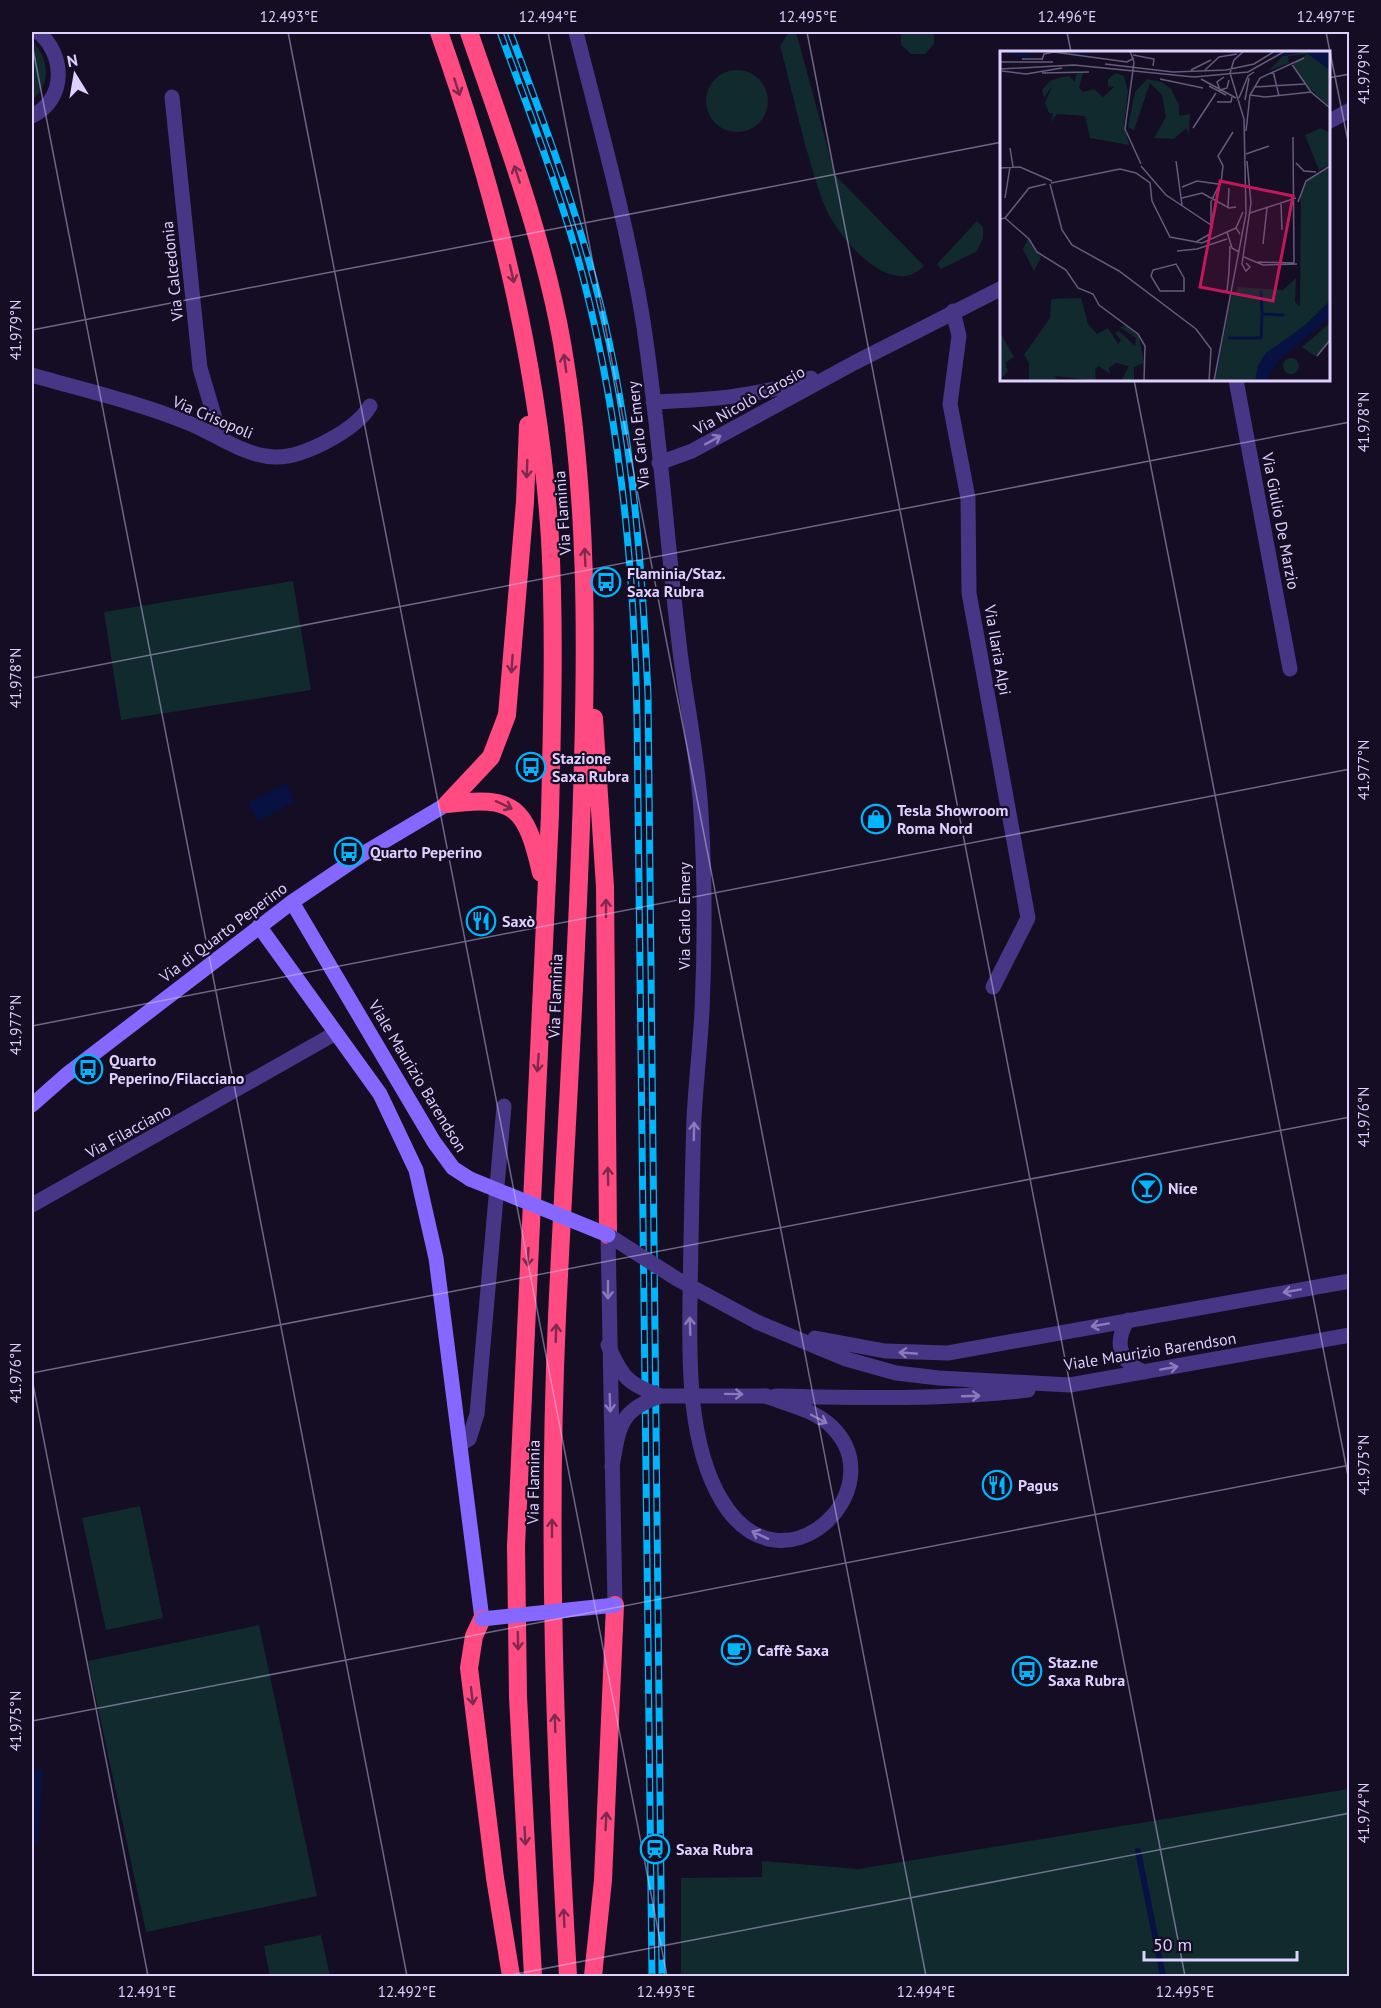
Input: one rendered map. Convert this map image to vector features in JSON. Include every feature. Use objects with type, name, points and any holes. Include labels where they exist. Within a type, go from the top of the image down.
[{"type":"highway","name":"Via Flaminia","points":[[439,32],[490,188],[523,327],[550,539],[553,702],[516,1546],[518,1697],[533,1977]]},
{"type":"highway","name":"Via Flaminia","points":[[469,32],[541,252],[562,346],[581,501],[586,588],[586,657],[575,977],[557,1315],[552,1487],[552,1661],[568,1977]]},
{"type":"highway","points":[[447,804],[491,757],[507,715],[528,431],[523,327]]},
{"type":"highway","points":[[586,657],[603,814],[608,1234]]},
{"type":"highway","points":[[447,804],[488,800],[503,803],[514,810],[528,829],[534,844],[546,900]]},
{"type":"highway","points":[[594,1977],[603,1880],[615,1605]]},
{"type":"highway","points":[[482,1619],[474,1636],[469,1668],[495,1878],[511,1977]]},
{"type":"street","points":[[32,116],[46,105],[59,80],[59,65],[55,51],[38,32]]},
{"type":"street","name":"Via Carlo Emery","points":[[576,32],[630,255],[653,402],[681,664],[699,781],[702,842],[702,1011],[694,1116],[690,1319],[695,1424],[709,1472],[728,1509],[753,1532],[770,1540],[788,1541],[813,1534],[829,1522],[846,1492],[850,1471],[841,1439],[828,1423],[766,1396]]},
{"type":"street","name":"Via Calcedonia","points":[[172,97],[200,368],[220,439]]},
{"type":"street","points":[[1330,121],[1350,110]]},
{"type":"street","name":"Via Nicolò Carosio","points":[[659,464],[692,451],[854,363],[1000,289]]},
{"type":"street","name":"Via Ilaria Alpi","points":[[953,311],[958,336],[950,404],[969,498],[969,593],[1028,918],[993,987]]},
{"type":"street","name":"Via Nicolò Carosio","points":[[653,402],[694,401],[755,393],[804,381],[854,363]]},
{"type":"street","name":"Via Crisopoli","points":[[32,375],[186,422],[255,454],[291,456],[311,449],[357,422],[370,406]]},
{"type":"street","name":"Via Giulio De Marzio","points":[[1236,381],[1290,669]]},
{"type":"street","name":"Via di Quarto Peperino","points":[[32,1104],[292,902],[366,852],[447,804]]},
{"type":"street","name":"Viale Maurizio Barendson","points":[[292,902],[434,1142],[453,1168],[470,1179],[608,1234],[677,1280],[757,1322],[846,1359],[896,1373],[939,1378],[1070,1385],[1350,1335]]},
{"type":"street","points":[[260,926],[334,1034],[380,1094],[416,1170],[436,1258],[482,1619],[615,1605],[608,1345],[608,1234]]},
{"type":"street","name":"Via Filacciano","points":[[32,1205],[334,1034]]},
{"type":"street","points":[[460,1444],[469,1439],[477,1414],[504,1106]]},
{"type":"street","name":"Viale Maurizio Barendson","points":[[783,1331],[857,1347],[926,1354],[963,1351],[1350,1281]]},
{"type":"street","points":[[1128,1320],[1120,1340],[1121,1352],[1130,1366],[1144,1372]]},
{"type":"street","points":[[608,1345],[624,1377],[636,1386],[661,1396]]},
{"type":"street","points":[[612,1467],[623,1419],[638,1405],[661,1396],[887,1399],[970,1396],[1070,1385]]},
{"type":"green space","points":[[789,32],[796,32],[835,175],[924,266],[915,273],[898,276],[887,273],[868,262],[849,244],[827,212],[811,164],[780,46]]},
{"type":"green space","points":[[901,32],[934,32],[934,44],[925,54],[911,54],[901,45]]},
{"type":"green space","points":[[32,41],[42,55],[46,71],[43,86],[32,100]]},
{"type":"green space","points":[[737,70],[749,72],[759,79],[766,89],[768,101],[766,113],[759,123],[749,130],[737,132],[725,130],[715,123],[708,113],[706,101],[708,89],[715,79],[725,72]]},
{"type":"green space","points":[[977,221],[983,227],[983,238],[977,251],[941,269],[937,264]]},
{"type":"green space","points":[[293,581],[311,690],[121,720],[104,612]]},
{"type":"green space","points":[[140,1506],[163,1618],[106,1630],[82,1518]]},
{"type":"green space","points":[[259,1625],[317,1896],[146,1932],[88,1661]]},
{"type":"green space","points":[[1349,1789],[1349,1976],[681,1976],[681,1878],[762,1877],[762,1861],[858,1869]]},
{"type":"green space","points":[[321,1935],[330,1976],[270,1976],[264,1946]]},
{"type":"shaded area","points":[[286,783],[295,801],[258,821],[248,803]]},
{"type":"shaded area","points":[[32,1769],[43,1770],[38,1844],[32,1843]]},
{"type":"waterway","points":[[1138,1851],[1163,1976]]},
{"type":"railway","points":[[500,32],[559,198],[592,312],[614,426],[628,542],[637,717],[652,1976]]},
{"type":"railway","points":[[510,32],[547,131],[599,299],[620,397],[639,546],[648,695],[662,1976]]},
{"type":"place","name":"Flaminia/Staz. Saxa Rubra","points":[[606,582]]},
{"type":"place","name":"Stazione Saxa Rubra","points":[[531,767]]},
{"type":"place","name":"Tesla Showroom Roma Nord","points":[[876,819]]},
{"type":"place","name":"Quarto Peperino","points":[[349,852]]},
{"type":"place","name":"Saxò","points":[[481,921]]},
{"type":"place","name":"Quarto Peperino/Filacciano","points":[[88,1069]]},
{"type":"place","name":"Nice","points":[[1147,1188]]},
{"type":"place","name":"Pagus","points":[[997,1485]]},
{"type":"place","name":"Caffè Saxa","points":[[736,1650]]},
{"type":"place","name":"Staz.ne Saxa Rubra","points":[[1027,1671]]},
{"type":"place","name":"Saxa Rubra","points":[[655,1849]]}]
